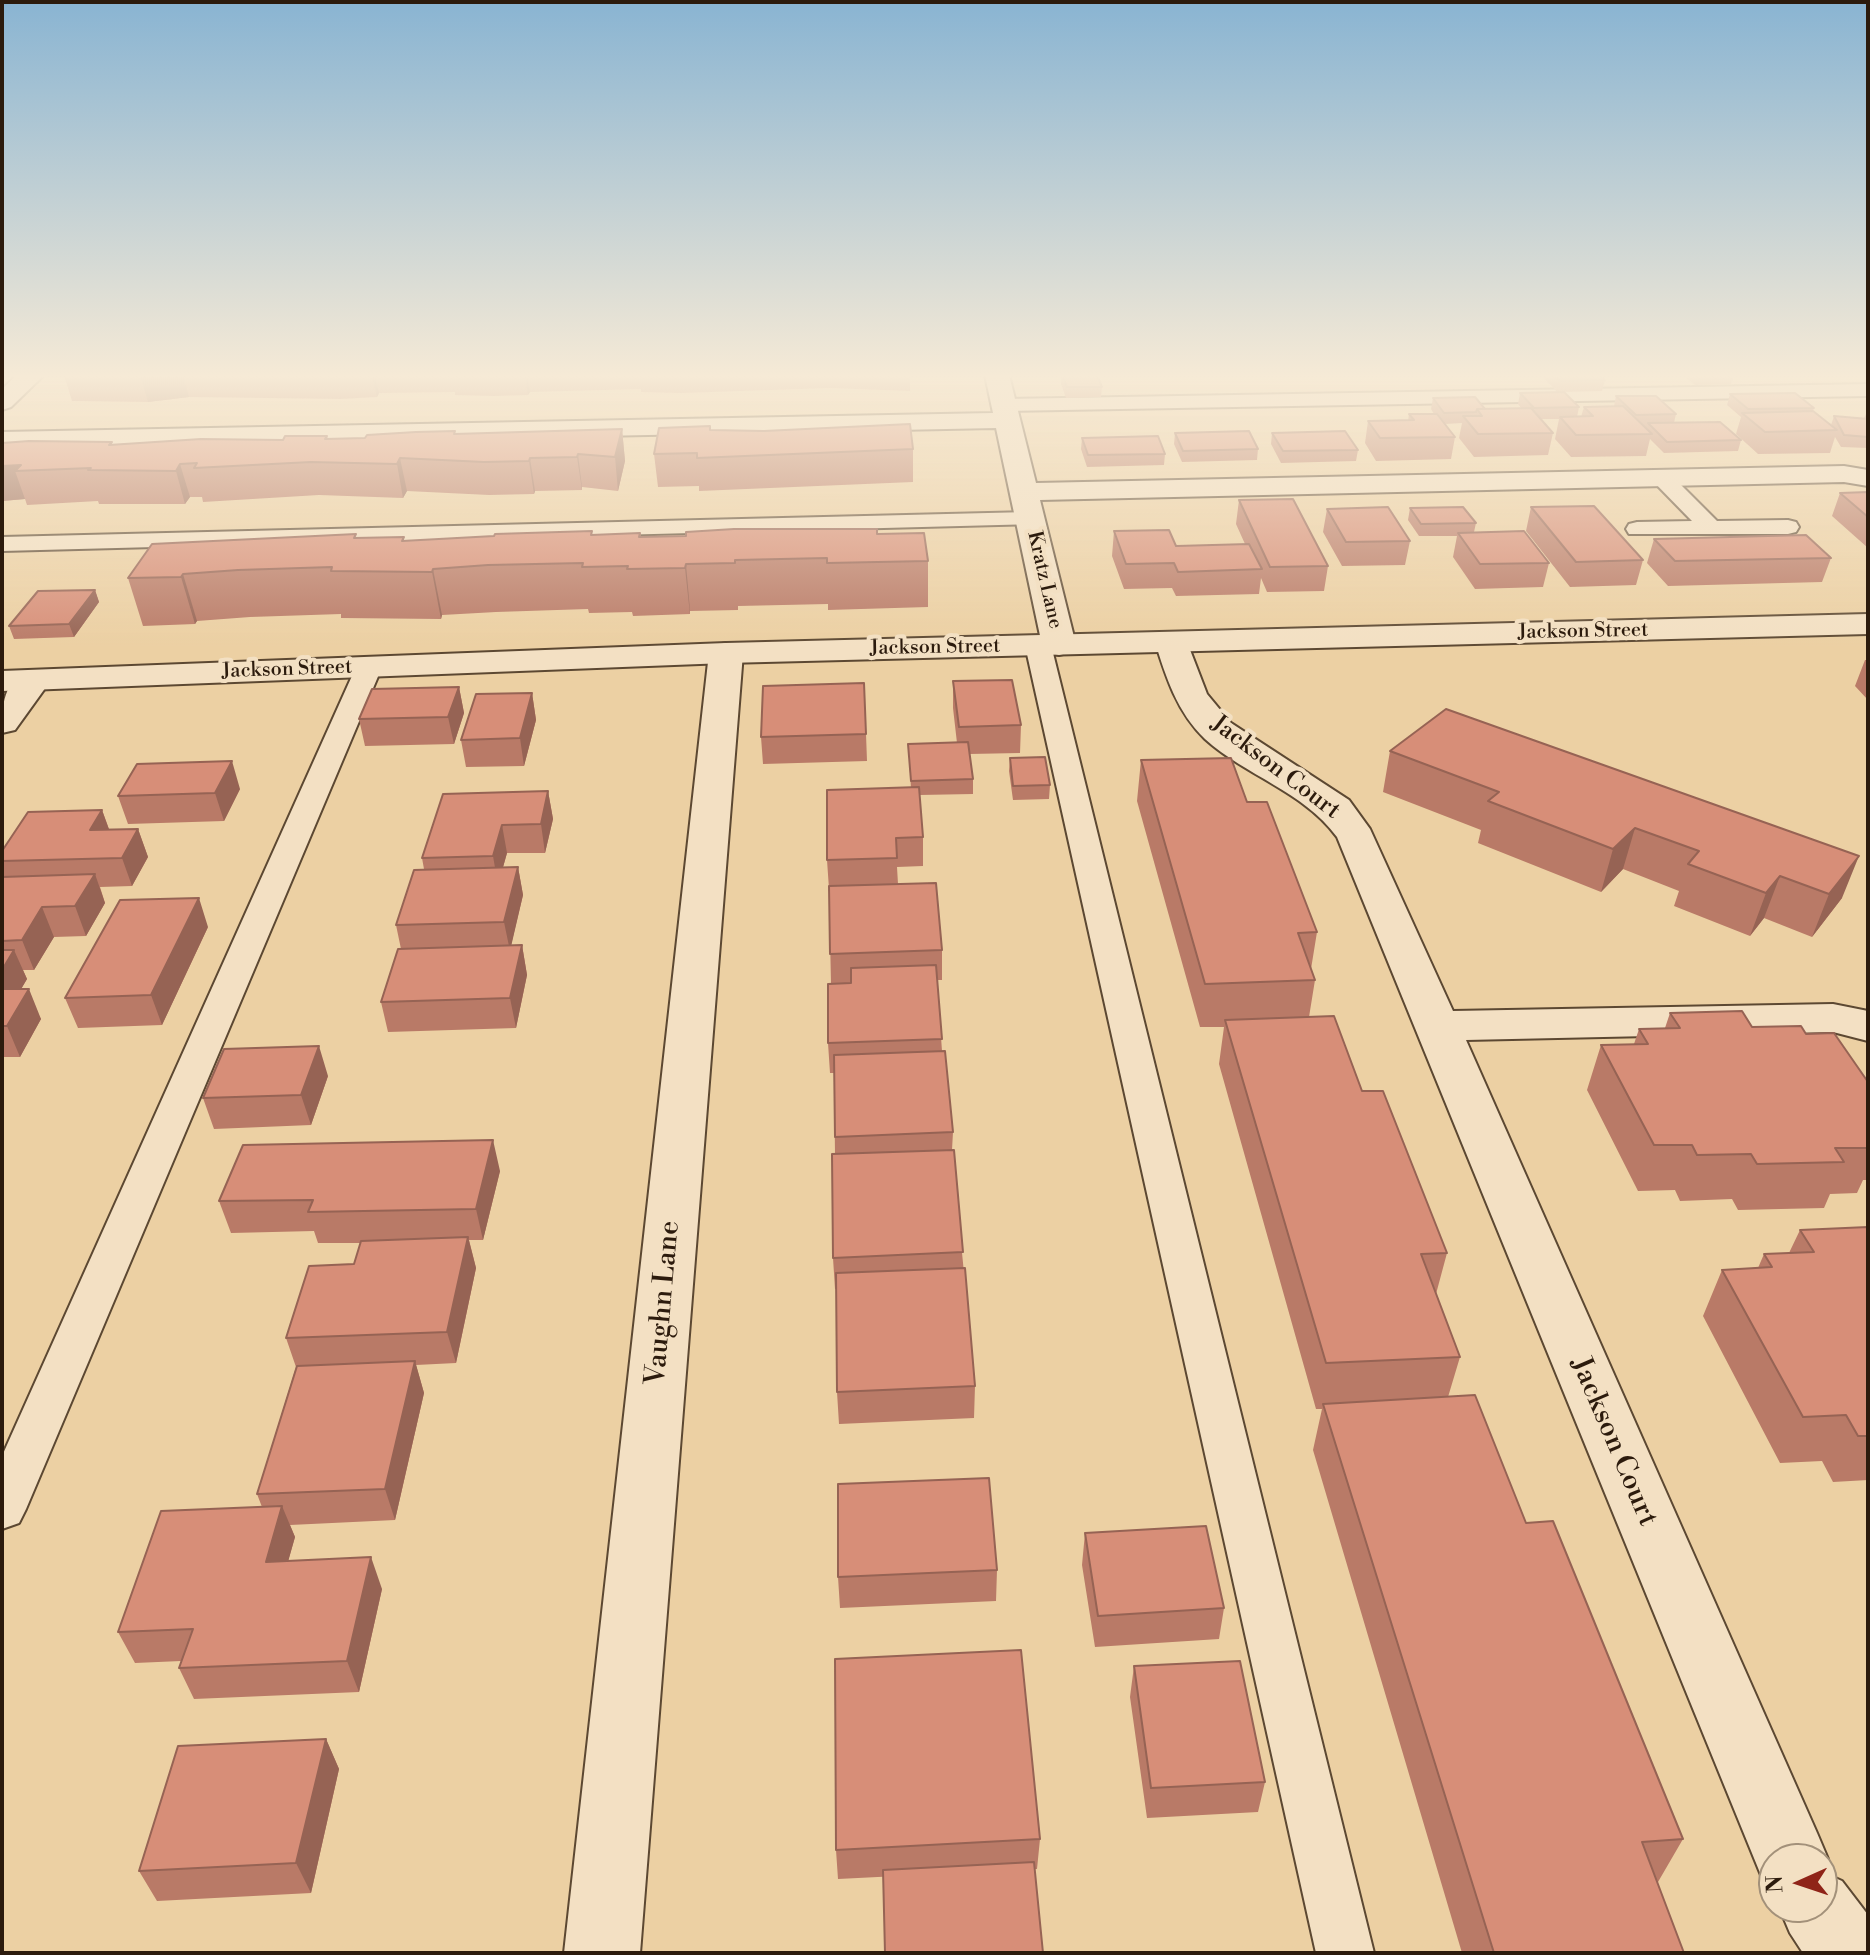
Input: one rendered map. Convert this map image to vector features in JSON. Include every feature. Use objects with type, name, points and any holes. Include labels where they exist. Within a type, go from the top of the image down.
[{"type":"street","name":"Kratz Lane","points":[[1017,466],[1048,645]]},
{"type":"street","points":[[1026,506],[1661,478],[1844,474],[1868,478]]},
{"type":"street","name":"Jackson Street","points":[[18,680],[726,653],[1868,624]]},
{"type":"street","name":"Jackson Court","points":[[1171,642],[1190,696],[1218,731],[1335,808],[1356,837],[1784,1843]]},
{"type":"street","name":"Vaughn Lane","points":[[602,1953],[726,653]]},
{"type":"street","points":[[2,722],[18,680]]},
{"type":"street","points":[[1436,1026],[1833,1018],[1868,1026]]},
{"type":"street","points":[[1827,1923],[1849,1953]]},
{"type":"lane","points":[[1661,478],[1711,528]]},
{"type":"lane","points":[[2,544],[1026,506]]},
{"type":"lane","points":[[1637,529],[1788,527]]},
{"type":"lane","points":[[1048,645],[1345,1953]]},
{"type":"lane","points":[[2,1509],[369,667]]},
{"type":"building","points":[[20,466],[179,466],[176,471],[88,470],[91,468],[15,471]]},
{"type":"building","points":[[1868,492],[1868,517],[1840,493]]},
{"type":"building","points":[[1293,499],[1328,566],[1270,567],[1239,500]]},
{"type":"building","points":[[1594,506],[1643,560],[1576,562],[1531,507]]},
{"type":"building","points":[[1388,507],[1410,541],[1346,542],[1327,509]]},
{"type":"building","points":[[1463,507],[1476,523],[1421,524],[1410,508]]},
{"type":"building","points":[[877,529],[877,534],[924,533],[928,561],[827,563],[827,558],[735,560],[735,563],[686,564],[685,568],[627,569],[628,566],[582,567],[583,563],[488,565],[433,569],[432,572],[331,571],[332,567],[128,578],[152,544],[356,534],[354,538],[404,537],[402,541],[592,531],[591,535],[640,533],[639,537],[686,536],[686,532]]},
{"type":"building","points":[[1169,530],[1176,546],[1249,544],[1262,569],[1178,572],[1174,563],[1126,564],[1114,531]]},
{"type":"building","points":[[1524,531],[1549,563],[1480,564],[1458,533]]},
{"type":"building","points":[[1806,535],[1831,558],[1675,561],[1654,539]]},
{"type":"building","points":[[95,590],[69,624],[9,626],[38,591]]},
{"type":"building","points":[[1012,680],[1021,725],[959,727],[953,681]]},
{"type":"building","points":[[864,683],[866,734],[761,737],[763,686]]},
{"type":"building","points":[[459,687],[448,717],[359,719],[372,689]]},
{"type":"building","points":[[532,693],[520,738],[461,740],[476,694]]},
{"type":"building","points":[[1446,709],[1859,856],[1829,894],[1780,876],[1766,893],[1688,864],[1699,851],[1635,828],[1613,849],[1488,801],[1499,792],[1390,751]]},
{"type":"building","points":[[968,742],[973,779],[911,781],[908,744]]},
{"type":"building","points":[[1045,757],[1050,785],[1013,786],[1010,758]]},
{"type":"building","points":[[1231,758],[1247,802],[1267,802],[1317,932],[1298,933],[1315,980],[1205,984],[1141,760]]},
{"type":"building","points":[[232,761],[215,793],[118,796],[137,764]]},
{"type":"building","points":[[919,787],[923,837],[896,838],[897,858],[827,860],[827,790]]},
{"type":"building","points":[[548,791],[541,824],[502,825],[493,856],[422,858],[443,794]]},
{"type":"building","points":[[102,810],[90,830],[138,829],[122,858],[2,861],[2,851],[28,812]]},
{"type":"building","points":[[518,867],[504,922],[396,925],[414,870]]},
{"type":"building","points":[[95,874],[75,906],[42,907],[22,940],[2,941],[2,877]]},
{"type":"building","points":[[936,883],[942,950],[830,954],[829,886]]},
{"type":"building","points":[[199,898],[151,995],[65,998],[120,900]]},
{"type":"building","points":[[522,945],[510,998],[381,1002],[398,949]]},
{"type":"building","points":[[2,950],[14,950],[2,970]]},
{"type":"building","points":[[936,965],[942,1039],[828,1043],[828,984],[851,983],[851,968]]},
{"type":"building","points":[[2,989],[29,989],[7,1026],[2,1026]]},
{"type":"building","points":[[1742,1011],[1752,1027],[1801,1026],[1806,1034],[1834,1033],[1868,1082],[1868,1148],[1835,1148],[1844,1162],[1757,1164],[1751,1154],[1697,1155],[1692,1145],[1654,1145],[1601,1045],[1648,1044],[1639,1029],[1680,1028],[1670,1013]]},
{"type":"building","points":[[1334,1016],[1362,1091],[1383,1091],[1447,1253],[1421,1254],[1460,1357],[1326,1363],[1225,1020]]},
{"type":"building","points":[[319,1046],[301,1095],[203,1098],[224,1049]]},
{"type":"building","points":[[945,1051],[953,1132],[835,1137],[834,1055]]},
{"type":"building","points":[[493,1140],[476,1209],[308,1212],[313,1200],[219,1201],[243,1145]]},
{"type":"building","points":[[954,1150],[963,1252],[833,1258],[832,1154]]},
{"type":"building","points":[[1868,1227],[1868,1436],[1858,1436],[1846,1415],[1803,1417],[1722,1270],[1772,1267],[1764,1254],[1814,1252],[1800,1230]]},
{"type":"building","points":[[468,1237],[447,1332],[286,1338],[309,1266],[354,1264],[361,1241]]},
{"type":"building","points":[[965,1268],[975,1386],[837,1392],[836,1273]]},
{"type":"building","points":[[415,1361],[385,1489],[257,1494],[297,1366]]},
{"type":"building","points":[[1475,1395],[1526,1523],[1553,1521],[1683,1839],[1642,1842],[1684,1953],[1494,1953],[1323,1404]]},
{"type":"building","points":[[989,1478],[997,1570],[838,1577],[838,1484]]},
{"type":"building","points":[[282,1506],[266,1562],[371,1557],[347,1661],[179,1668],[193,1629],[118,1632],[161,1511]]},
{"type":"building","points":[[1206,1526],[1224,1608],[1098,1616],[1085,1533]]},
{"type":"building","points":[[1021,1650],[1040,1839],[836,1850],[835,1659]]},
{"type":"building","points":[[1240,1661],[1265,1782],[1151,1788],[1134,1666]]},
{"type":"building","points":[[326,1739],[296,1863],[139,1871],[178,1746]]},
{"type":"building","points":[[1034,1862],[1043,1953],[885,1953],[883,1870]]}]
